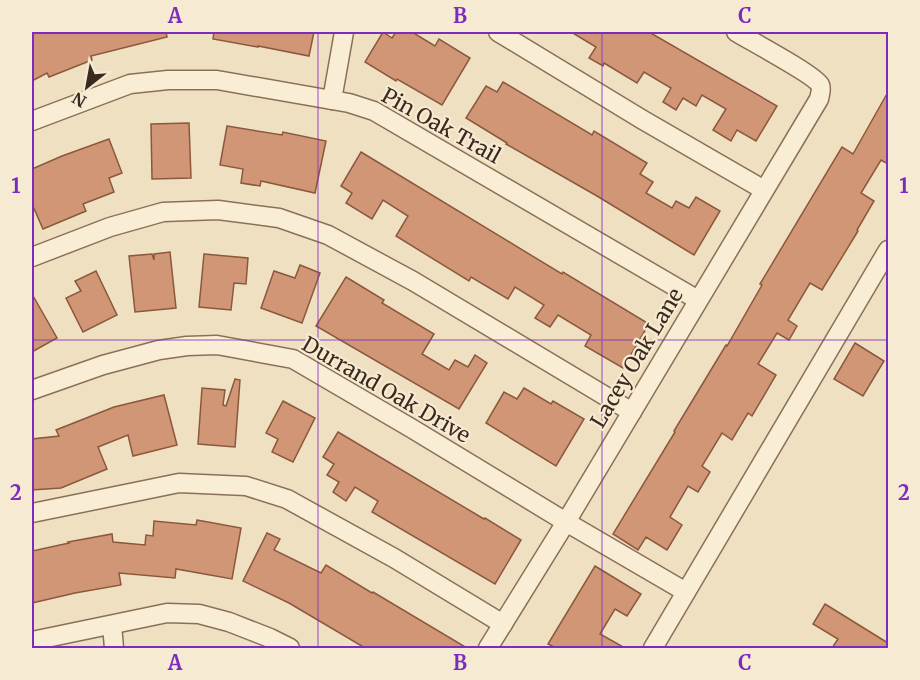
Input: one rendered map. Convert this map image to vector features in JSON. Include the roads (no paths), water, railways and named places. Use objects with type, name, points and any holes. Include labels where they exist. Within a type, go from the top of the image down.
[{"type":"street","points":[[332,100],[344,32]]},
{"type":"street","points":[[498,32],[764,190]]},
{"type":"street","name":"Lacey Oak Lane","points":[[488,648],[819,99],[821,89],[819,83],[736,32]]},
{"type":"street","name":"Pin Oak Trail","points":[[32,121],[130,84],[168,80],[217,80],[349,103],[374,111],[698,300]]},
{"type":"street","points":[[32,257],[111,227],[163,212],[218,210],[279,218],[328,235],[404,276],[632,412]]},
{"type":"street","points":[[653,648],[888,250]]},
{"type":"street","name":"Durrand Oak Drive","points":[[32,390],[104,365],[159,350],[187,346],[217,345],[293,359],[686,592]]},
{"type":"street","points":[[32,513],[179,483],[246,486],[286,499],[394,558],[503,624]]},
{"type":"street","points":[[32,642],[166,613],[199,614],[230,622],[290,648]]},
{"type":"street","points":[[112,625],[114,648]]}]
